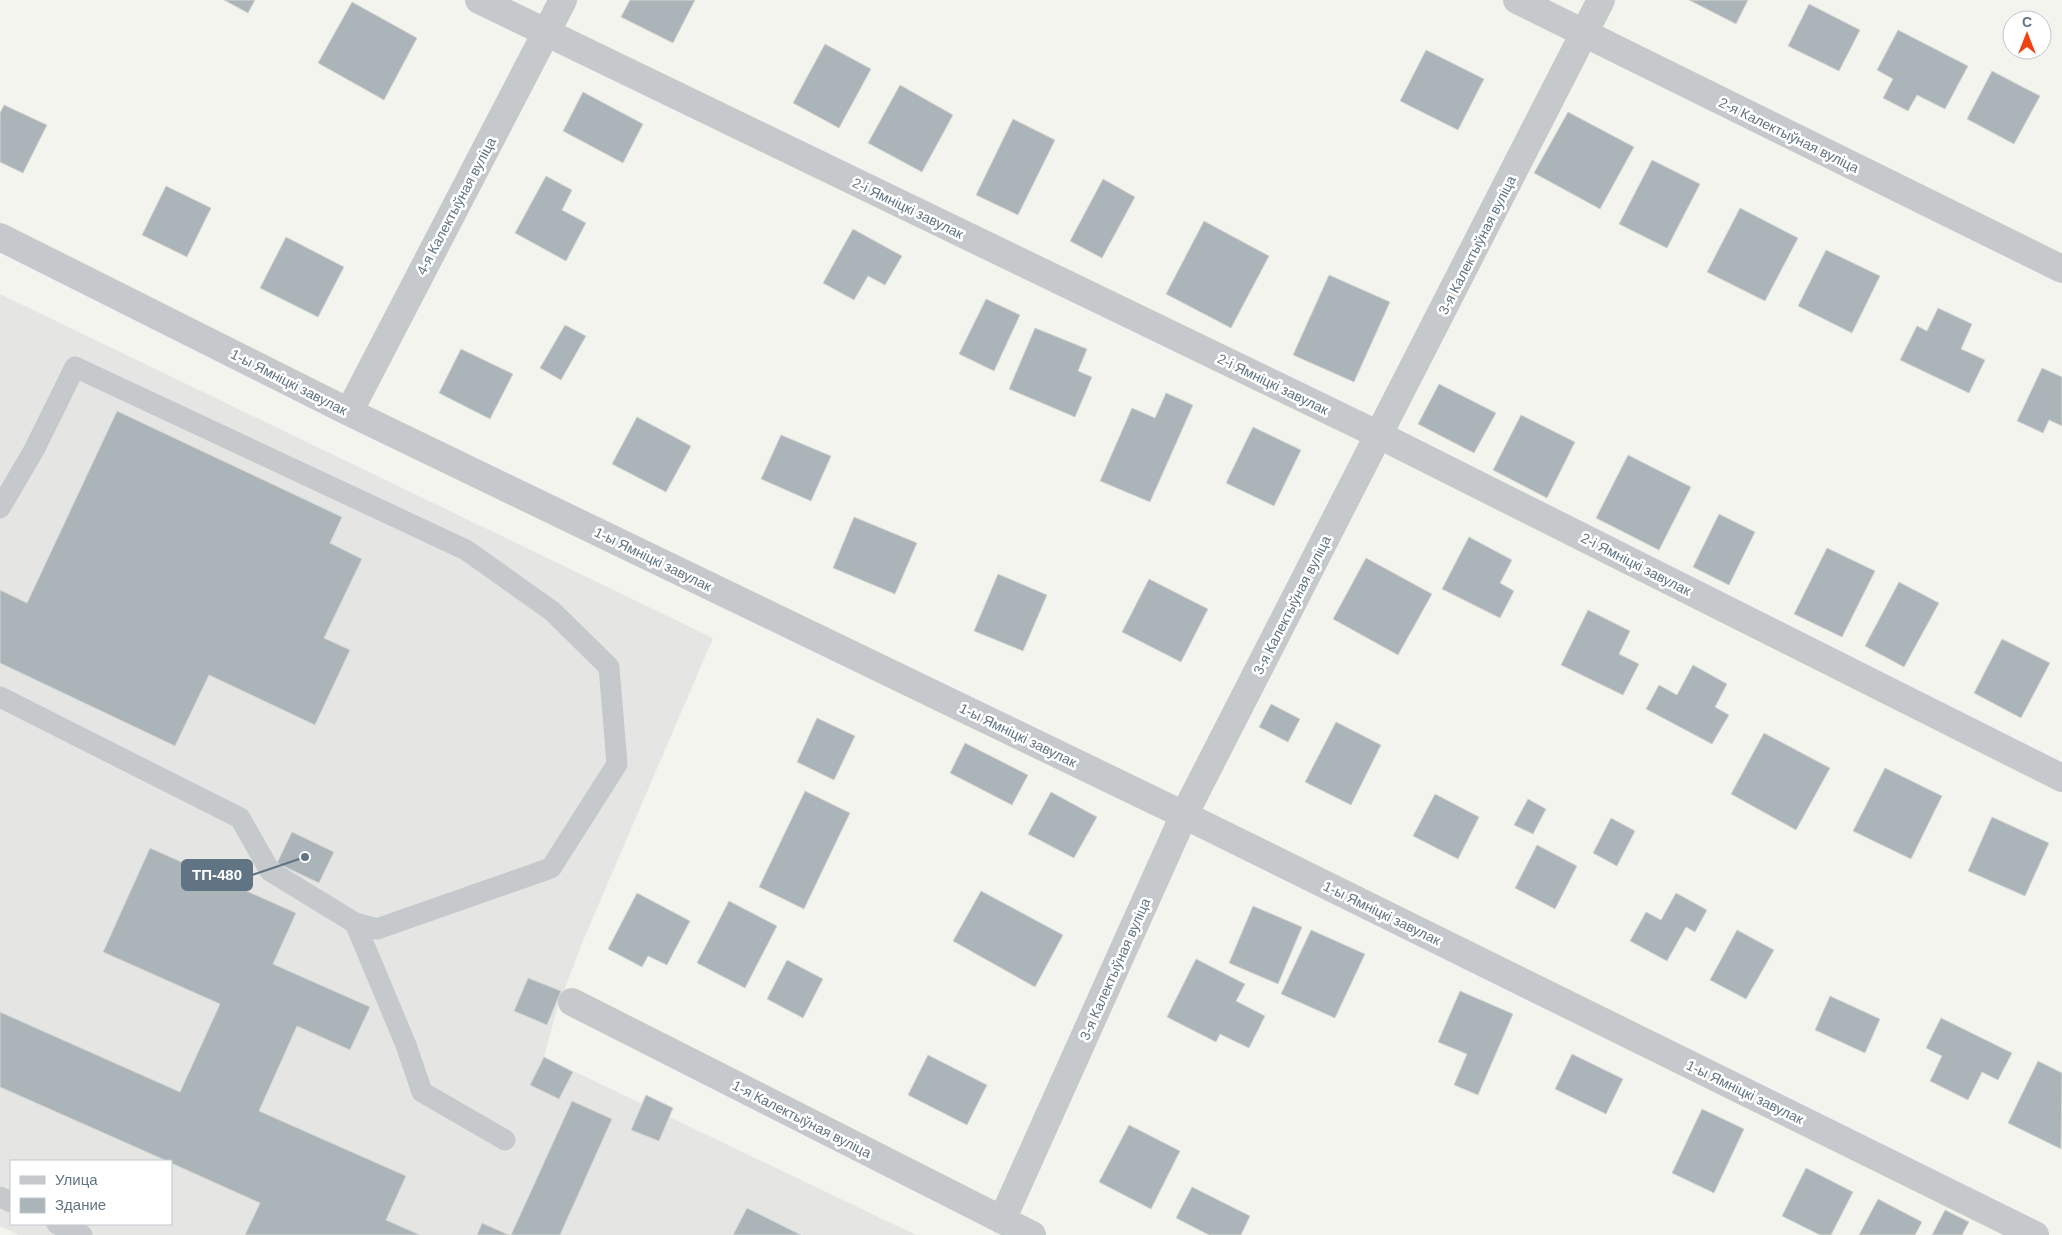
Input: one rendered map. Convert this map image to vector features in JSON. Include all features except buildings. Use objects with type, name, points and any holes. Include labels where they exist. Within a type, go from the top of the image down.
[{"type":"street","name":"2-і Ямніцкі завулак","points":[[479,0],[1379,435],[2062,778]]},
{"type":"street","name":"4-я Калектыўная вуліца","points":[[349,412],[563,0]]},
{"type":"street","name":"2-я Калектыўная вуліца","points":[[1517,0],[2062,268]]},
{"type":"street","name":"3-я Калектыўная вуліца","points":[[1002,1220],[1184,815],[1601,0]]},
{"type":"street","name":"1-ы Ямніцкі завулак","points":[[0,237],[349,412],[1184,815],[2035,1235]]},
{"type":"street","name":"1-я Калектыўная вуліца","points":[[572,1002],[1032,1235]]},
{"type":"lane","points":[[0,508],[34,450],[75,367],[466,550],[552,611],[609,667],[617,764],[551,868],[377,929],[354,923],[270,871],[240,818],[0,697]]},
{"type":"lane","points":[[354,923],[406,1045],[422,1092],[505,1140]]},
{"type":"lane","points":[[59,1225],[82,1235]]},
{"type":"shaded area","points":[[0,294],[713,638],[583,941],[557,1009],[544,1057],[916,1235],[19,1235],[0,1226]]},
{"type":"place","name":"ТП-480","points":[[305,857]]}]
